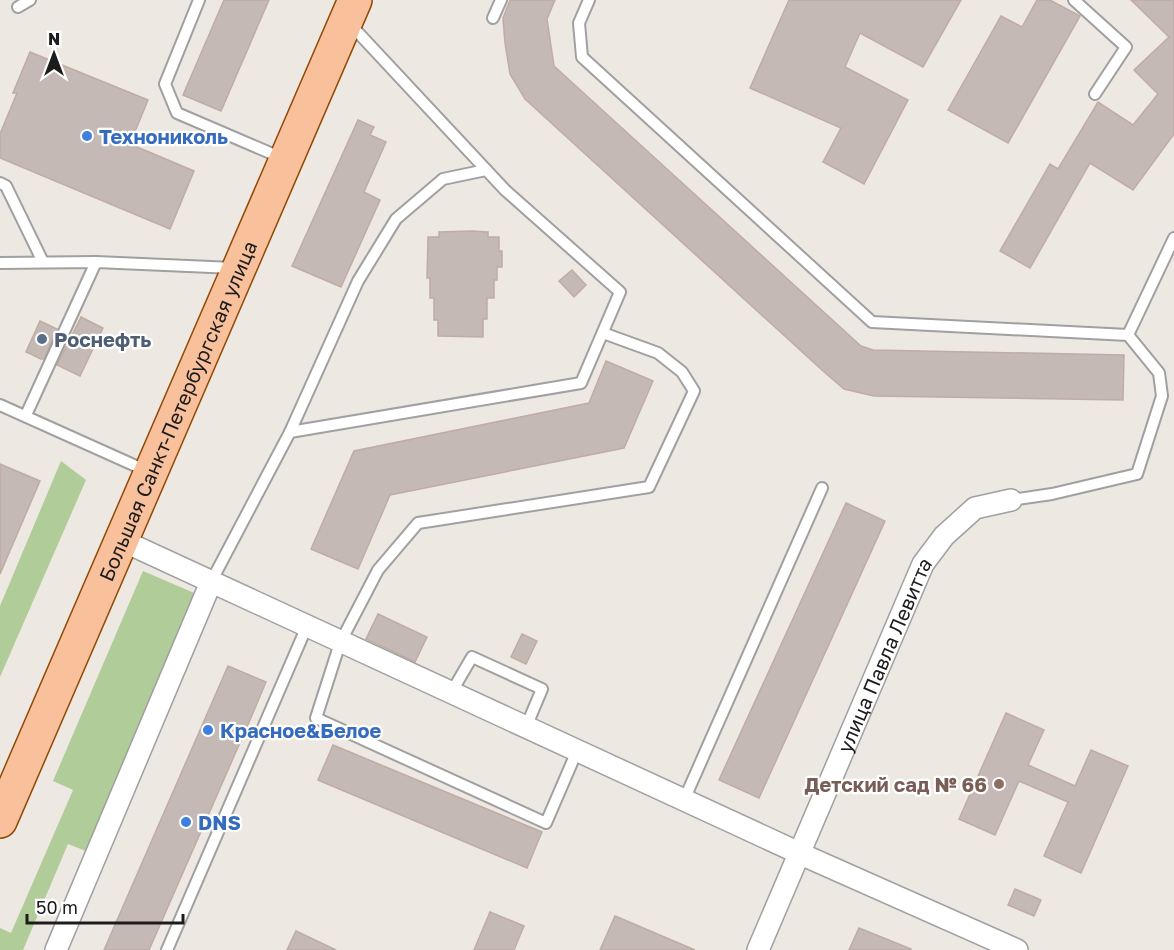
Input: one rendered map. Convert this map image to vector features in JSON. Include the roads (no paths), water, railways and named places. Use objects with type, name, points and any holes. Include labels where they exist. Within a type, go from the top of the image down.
[{"type":"main road","name":"Большая Санкт-Петербургская улица","points":[[0,821],[351,10]]},
{"type":"street","name":"улица Павла Левитта","points":[[758,950],[923,564],[944,536],[975,508],[1011,500]]},
{"type":"street","points":[[121,540],[577,752],[1017,950]]},
{"type":"street","points":[[56,950],[211,582]]},
{"type":"lane","points":[[18,7],[30,0]]},
{"type":"lane","points":[[199,0],[165,84],[177,113],[286,160]]},
{"type":"lane","points":[[493,18],[501,0]]},
{"type":"lane","points":[[589,0],[579,24],[582,57],[872,322],[1128,335],[1160,373],[1162,396],[1137,474],[1052,494],[1011,500]]},
{"type":"lane","points":[[1074,0],[1126,47],[1095,94]]},
{"type":"lane","points":[[290,432],[580,383],[620,292],[505,190],[351,10]]},
{"type":"lane","points":[[211,582],[290,432],[358,281],[396,219],[443,179],[486,170]]},
{"type":"lane","points":[[0,183],[6,186],[43,261]]},
{"type":"lane","points":[[1128,335],[1174,238]]},
{"type":"lane","points":[[26,415],[96,262]]},
{"type":"lane","points":[[0,263],[96,262],[239,268]]},
{"type":"lane","points":[[577,752],[546,823],[316,718],[340,643],[378,570],[418,523],[649,487],[694,391],[682,372],[658,353],[603,333]]},
{"type":"lane","points":[[0,405],[150,472]]},
{"type":"lane","points":[[684,800],[822,488]]},
{"type":"lane","points":[[167,950],[307,626]]},
{"type":"lane","points":[[451,693],[472,657],[542,689],[526,727]]},
{"type":"place","name":"Технониколь","points":[[87,136]]},
{"type":"place","name":"Роснефть","points":[[42,339]]},
{"type":"place","name":"Красное&Белое","points":[[208,730]]},
{"type":"place","name":"Детский сад № 66","points":[[999,784]]},
{"type":"place","name":"DNS","points":[[186,822]]}]
